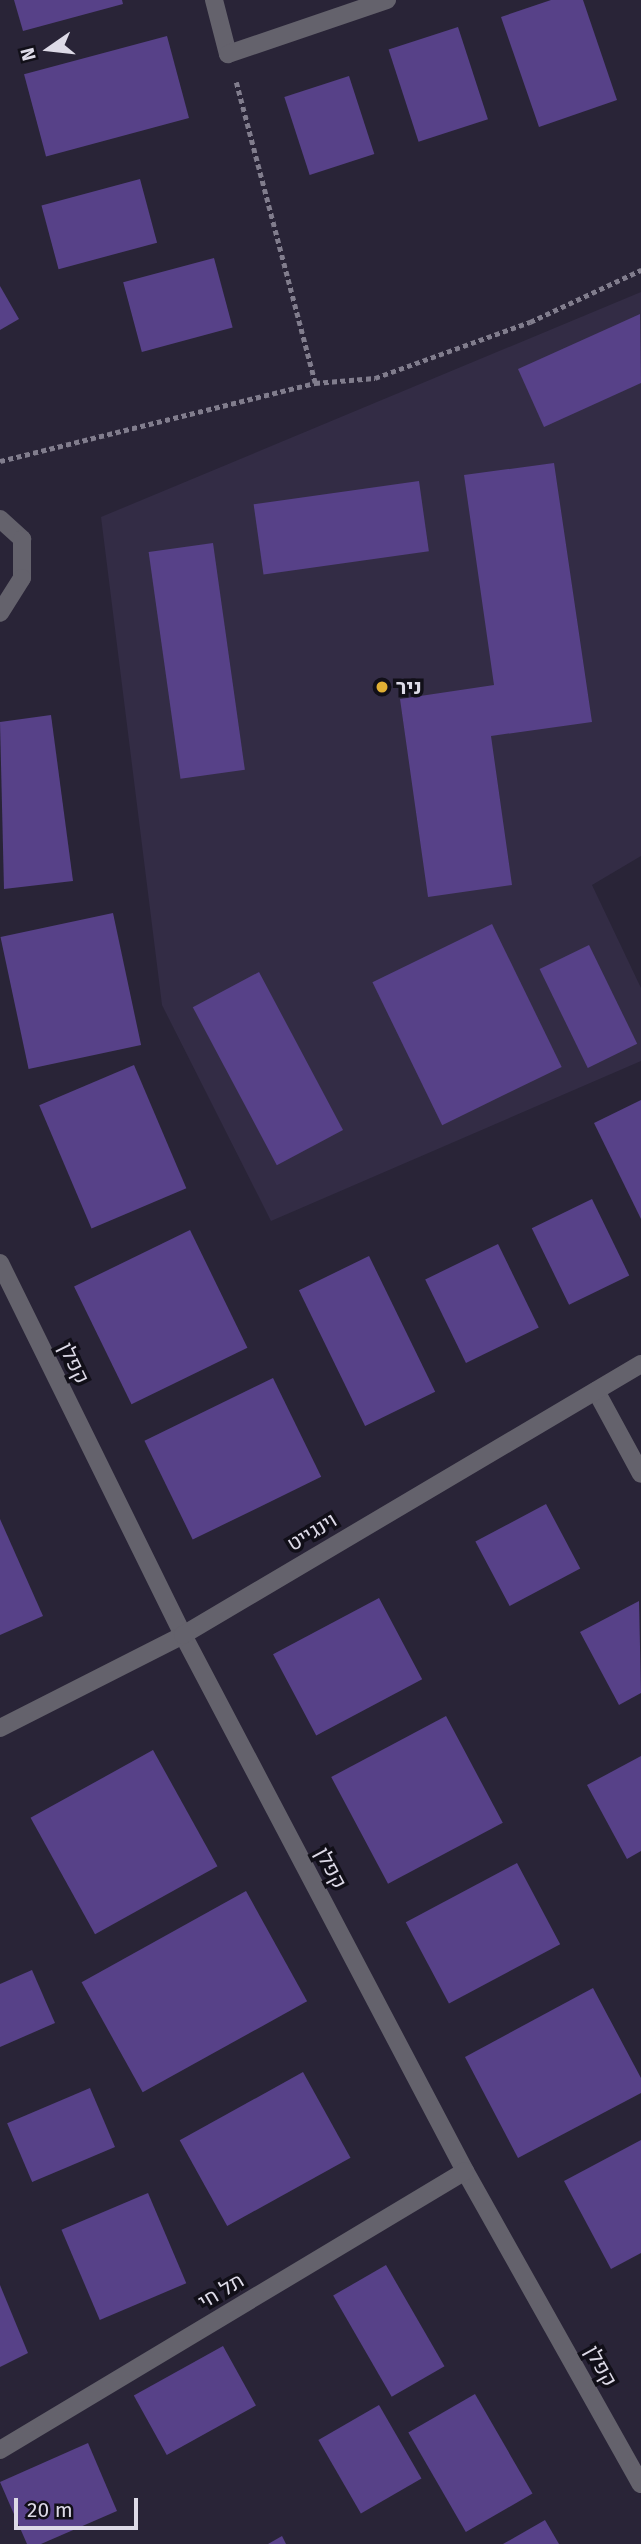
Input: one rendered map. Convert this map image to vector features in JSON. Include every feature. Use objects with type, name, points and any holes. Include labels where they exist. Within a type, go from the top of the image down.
[{"type":"street","points":[[214,0],[228,54],[387,0]]},
{"type":"street","points":[[0,519],[22,539],[22,578],[0,612]]},
{"type":"street","name":"קפלן","points":[[0,1263],[183,1635],[465,2171],[641,2484]]},
{"type":"street","name":"וינגייט","points":[[0,1728],[183,1635],[641,1364]]},
{"type":"street","points":[[596,1391],[641,1474]]},
{"type":"street","name":"תל חי","points":[[0,2450],[465,2171]]},
{"type":"path","points":[[228,54],[315,383]]},
{"type":"path","points":[[0,461],[315,383],[375,378],[530,322],[641,270]]},
{"type":"shaded area","name":"ניר","points":[[641,292],[641,856],[592,885],[641,988],[641,1061],[271,1221],[162,1005],[101,517]]},
{"type":"building","points":[[14,0],[122,0],[123,4],[23,31]]},
{"type":"building","points":[[551,0],[583,0],[617,100],[539,127],[501,17]]},
{"type":"building","points":[[458,27],[488,119],[419,142],[389,50]]},
{"type":"building","points":[[167,36],[189,118],[46,156],[24,74]]},
{"type":"building","points":[[349,76],[374,154],[310,175],[284,97]]},
{"type":"building","points":[[140,179],[157,243],[59,269],[41,205]]},
{"type":"building","points":[[214,258],[233,328],[142,352],[123,282]]},
{"type":"building","points":[[0,286],[19,319],[0,330]]},
{"type":"building","points":[[640,314],[641,383],[544,427],[518,369]]},
{"type":"building","points":[[554,463],[592,722],[491,736],[512,885],[428,897],[400,699],[494,685],[464,475]]},
{"type":"building","points":[[419,481],[429,551],[264,575],[254,504]]},
{"type":"building","points":[[213,543],[245,770],[181,779],[149,552]]},
{"type":"building","points":[[51,715],[73,881],[4,889],[0,722]]},
{"type":"building","points":[[113,913],[141,1045],[29,1069],[1,937]]},
{"type":"building","points":[[492,924],[562,1067],[442,1125],[372,982]]},
{"type":"building","points":[[589,945],[637,1044],[588,1068],[540,969]]},
{"type":"building","points":[[259,972],[343,1130],[277,1165],[193,1007]]},
{"type":"building","points":[[134,1065],[186,1188],[92,1229],[39,1105]]},
{"type":"building","points":[[641,1100],[641,1219],[594,1123]]},
{"type":"building","points":[[592,1199],[629,1275],[569,1305],[532,1228]]},
{"type":"building","points":[[190,1230],[247,1348],[131,1404],[74,1287]]},
{"type":"building","points":[[498,1244],[539,1328],[466,1363],[425,1280]]},
{"type":"building","points":[[369,1256],[435,1392],[365,1426],[299,1290]]},
{"type":"building","points":[[273,1378],[321,1477],[193,1540],[144,1441]]},
{"type":"building","points":[[546,1504],[580,1568],[510,1606],[475,1542]]},
{"type":"building","points":[[0,1519],[43,1616],[0,1635]]},
{"type":"building","points":[[379,1598],[422,1679],[316,1736],[273,1654]]},
{"type":"building","points":[[639,1601],[641,1693],[619,1705],[580,1632]]},
{"type":"building","points":[[446,1716],[503,1823],[388,1884],[331,1777]]},
{"type":"building","points":[[153,1750],[217,1866],[95,1934],[31,1818]]},
{"type":"building","points":[[641,1756],[641,1851],[627,1859],[587,1785]]},
{"type":"building","points":[[517,1863],[560,1944],[449,2003],[406,1922]]},
{"type":"building","points":[[246,1891],[307,2001],[143,2092],[82,1982]]},
{"type":"building","points":[[32,1970],[55,2023],[0,2047],[0,1984]]},
{"type":"building","points":[[593,1988],[641,2078],[641,2093],[518,2158],[465,2057]]},
{"type":"building","points":[[303,2072],[351,2158],[227,2226],[180,2140]]},
{"type":"building","points":[[90,2088],[115,2147],[32,2182],[7,2123]]},
{"type":"building","points":[[641,2140],[641,2253],[611,2269],[564,2181]]},
{"type":"building","points":[[148,2193],[186,2283],[100,2320],[61,2230]]},
{"type":"building","points":[[386,2265],[444,2366],[392,2397],[333,2296]]},
{"type":"building","points":[[0,2285],[28,2353],[0,2367]]},
{"type":"building","points":[[223,2346],[256,2405],[167,2455],[134,2395]]},
{"type":"building","points":[[475,2394],[532,2494],[466,2532],[408,2432]]},
{"type":"building","points":[[379,2405],[422,2479],[361,2514],[318,2440]]},
{"type":"building","points":[[88,2443],[117,2511],[41,2544],[27,2544],[0,2482]]},
{"type":"building","points":[[545,2520],[559,2544],[503,2544]]},
{"type":"building","points":[[282,2536],[286,2544],[268,2544]]},
{"type":"place","name":"ניר","points":[[382,687]]}]
